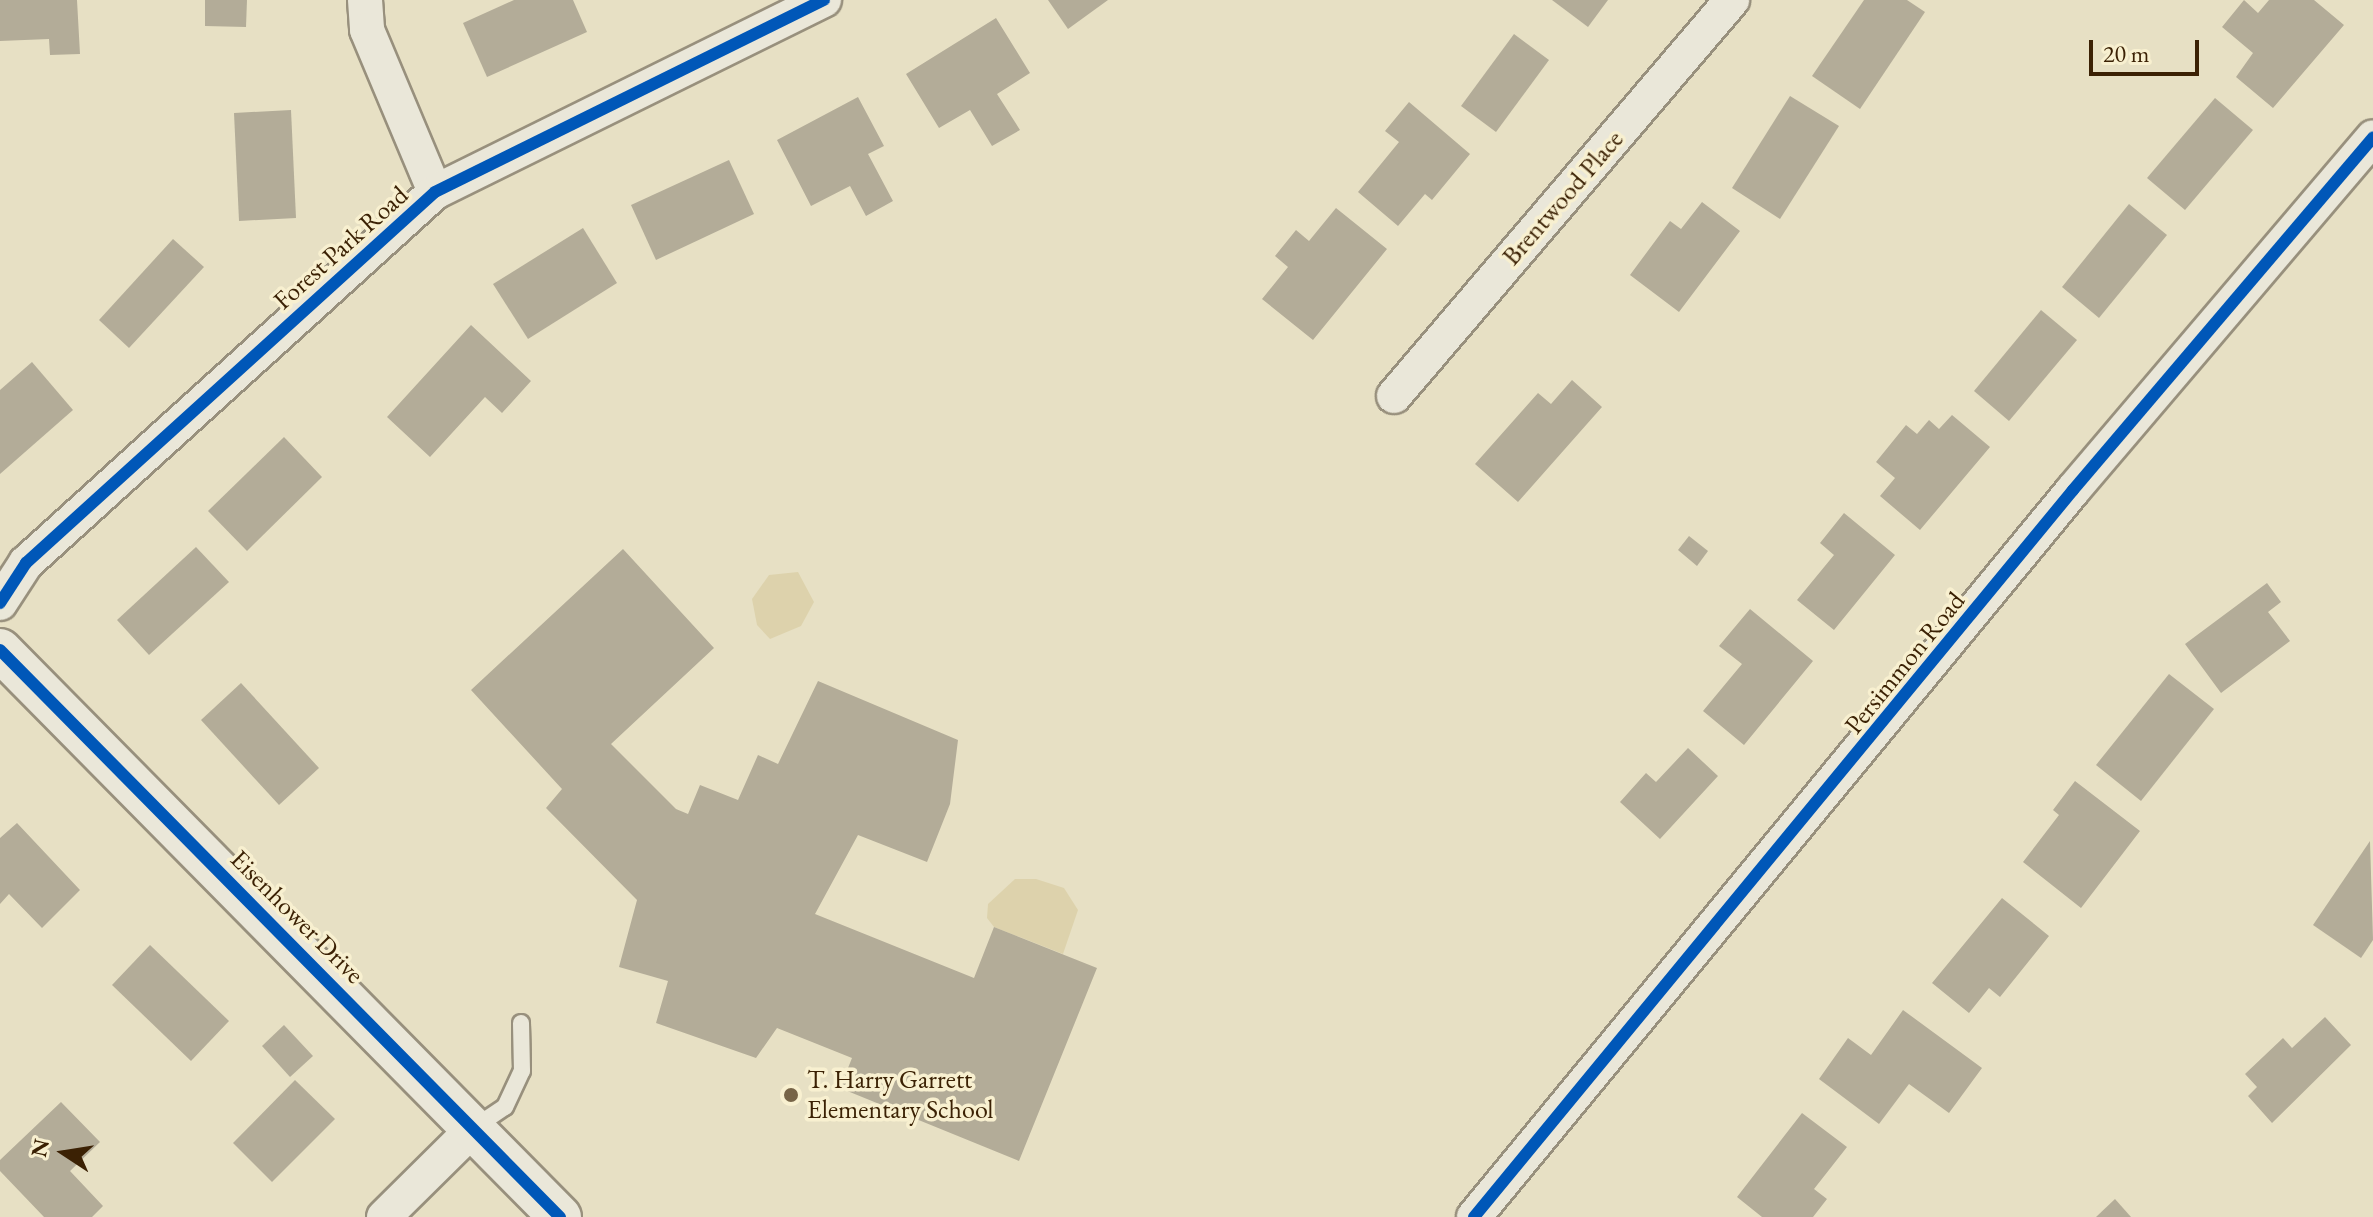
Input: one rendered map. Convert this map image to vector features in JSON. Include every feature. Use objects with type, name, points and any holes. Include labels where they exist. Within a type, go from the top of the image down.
[{"type":"street","points":[[365,0],[367,30],[435,192]]},
{"type":"street","name":"Forest Park Road","points":[[0,603],[26,563],[435,192],[824,0]]},
{"type":"street","name":"Brentwood Place","points":[[1394,396],[1732,0]]},
{"type":"street","name":"Persimmon Road","points":[[1474,1217],[2073,490],[2373,137]]},
{"type":"street","name":"Eisenhower Drive","points":[[0,650],[475,1127],[560,1217]]},
{"type":"street","points":[[384,1217],[475,1127]]},
{"type":"lane","points":[[475,1127],[505,1107],[522,1071],[521,1023]]},
{"type":"shaded area","points":[[798,572],[814,602],[801,626],[770,639],[757,625],[752,599],[769,575]]},
{"type":"shaded area","points":[[1015,879],[1036,879],[1064,888],[1078,910],[1063,954],[994,927],[987,918],[988,904]]},
{"type":"building","points":[[0,0],[77,0],[80,54],[50,55],[49,39],[0,41]]},
{"type":"building","points":[[205,0],[247,0],[246,27],[205,26]]},
{"type":"building","points":[[514,0],[573,0],[587,32],[487,77],[463,23]]},
{"type":"building","points":[[1048,0],[1108,0],[1068,29]]},
{"type":"building","points":[[1552,0],[1608,0],[1588,27]]},
{"type":"building","points":[[1864,0],[1907,0],[1925,12],[1860,109],[1812,76]]},
{"type":"building","points":[[2244,0],[2258,13],[2269,0],[2314,0],[2344,25],[2273,108],[2236,77],[2253,53],[2222,27]]},
{"type":"building","points":[[996,18],[1030,73],[997,94],[1020,130],[992,146],[970,110],[939,128],[906,74]]},
{"type":"building","points":[[1514,34],[1549,60],[1496,132],[1461,106]]},
{"type":"building","points":[[1790,96],[1839,126],[1780,219],[1732,188]]},
{"type":"building","points":[[858,97],[884,146],[868,154],[893,201],[866,216],[850,186],[811,206],[777,140]]},
{"type":"building","points":[[2215,98],[2253,130],[2185,210],[2147,178]]},
{"type":"building","points":[[1409,102],[1470,154],[1432,200],[1425,194],[1398,226],[1358,192],[1399,142],[1385,131]]},
{"type":"building","points":[[291,110],[296,218],[239,221],[234,113]]},
{"type":"building","points":[[729,160],[754,214],[656,260],[631,205]]},
{"type":"building","points":[[1702,202],[1740,231],[1679,312],[1630,275],[1670,221],[1681,229]]},
{"type":"building","points":[[2129,204],[2167,235],[2099,318],[2062,287]]},
{"type":"building","points":[[1336,208],[1387,249],[1313,340],[1262,299],[1288,267],[1275,256],[1296,230],[1309,241]]},
{"type":"building","points":[[583,228],[617,283],[528,339],[493,284]]},
{"type":"building","points":[[173,239],[204,267],[129,348],[99,320]]},
{"type":"building","points":[[2041,310],[2077,340],[2009,421],[1974,391]]},
{"type":"building","points":[[471,325],[531,381],[502,413],[485,397],[430,457],[387,417]]},
{"type":"building","points":[[32,362],[73,410],[0,474],[0,390]]},
{"type":"building","points":[[1572,380],[1602,407],[1518,502],[1475,464],[1538,393],[1551,404]]},
{"type":"building","points":[[1952,415],[1990,447],[1920,530],[1880,496],[1895,478],[1876,462],[1906,425],[1917,434],[1929,420],[1939,429]]},
{"type":"building","points":[[284,437],[322,477],[247,551],[208,511]]},
{"type":"building","points":[[1844,513],[1895,555],[1834,630],[1797,600],[1834,555],[1820,543]]},
{"type":"building","points":[[1689,536],[1708,551],[1697,566],[1678,550]]},
{"type":"building","points":[[196,547],[229,582],[149,655],[117,620]]},
{"type":"building","points":[[623,549],[714,648],[611,744],[676,809],[688,814],[700,785],[738,800],[758,755],[778,764],[818,681],[958,740],[950,804],[927,862],[858,835],[815,914],[974,978],[994,927],[1097,968],[1019,1161],[840,1088],[852,1058],[777,1028],[756,1058],[656,1023],[668,981],[619,967],[637,900],[546,808],[562,789],[471,690]]},
{"type":"building","points":[[2267,583],[2281,602],[2268,612],[2290,641],[2221,693],[2185,644]]},
{"type":"building","points":[[1750,609],[1813,661],[1744,745],[1703,711],[1742,664],[1719,646]]},
{"type":"building","points":[[2169,674],[2214,709],[2141,801],[2096,765]]},
{"type":"building","points":[[241,683],[319,768],[279,805],[201,720]]},
{"type":"building","points":[[1688,748],[1718,776],[1660,839],[1620,802],[1646,773],[1656,782]]},
{"type":"building","points":[[2075,781],[2140,831],[2081,908],[2023,862],[2059,815],[2053,810]]},
{"type":"building","points":[[17,823],[80,890],[42,928],[9,894],[0,904],[0,838]]},
{"type":"building","points":[[2370,841],[2373,940],[2361,958],[2313,925]]},
{"type":"building","points":[[2002,898],[2049,936],[2000,997],[1989,988],[1969,1013],[1932,983]]},
{"type":"building","points":[[150,945],[229,1021],[191,1061],[112,985]]},
{"type":"building","points":[[1903,1010],[1982,1068],[1949,1113],[1909,1084],[1879,1124],[1819,1079],[1848,1038],[1871,1055]]},
{"type":"building","points":[[2325,1017],[2351,1045],[2272,1123],[2248,1096],[2257,1087],[2245,1074],[2283,1038],[2292,1048]]},
{"type":"building","points":[[284,1025],[313,1056],[290,1077],[262,1046]]},
{"type":"building","points":[[295,1080],[335,1119],[272,1182],[233,1143]]},
{"type":"building","points":[[61,1102],[100,1142],[70,1171],[103,1206],[92,1217],[44,1217],[0,1171],[0,1160]]},
{"type":"building","points":[[1802,1113],[1847,1147],[1814,1189],[1827,1199],[1813,1217],[1762,1217],[1737,1197]]},
{"type":"building","points":[[2115,1199],[2131,1217],[2096,1217]]},
{"type":"cycle path","points":[[0,603],[26,563],[435,192],[824,0]]},
{"type":"cycle path","points":[[1474,1217],[2073,490],[2373,137]]},
{"type":"cycle path","points":[[0,650],[560,1217]]},
{"type":"place","name":"T. Harry Garrett Elementary School","points":[[791,1095]]}]
